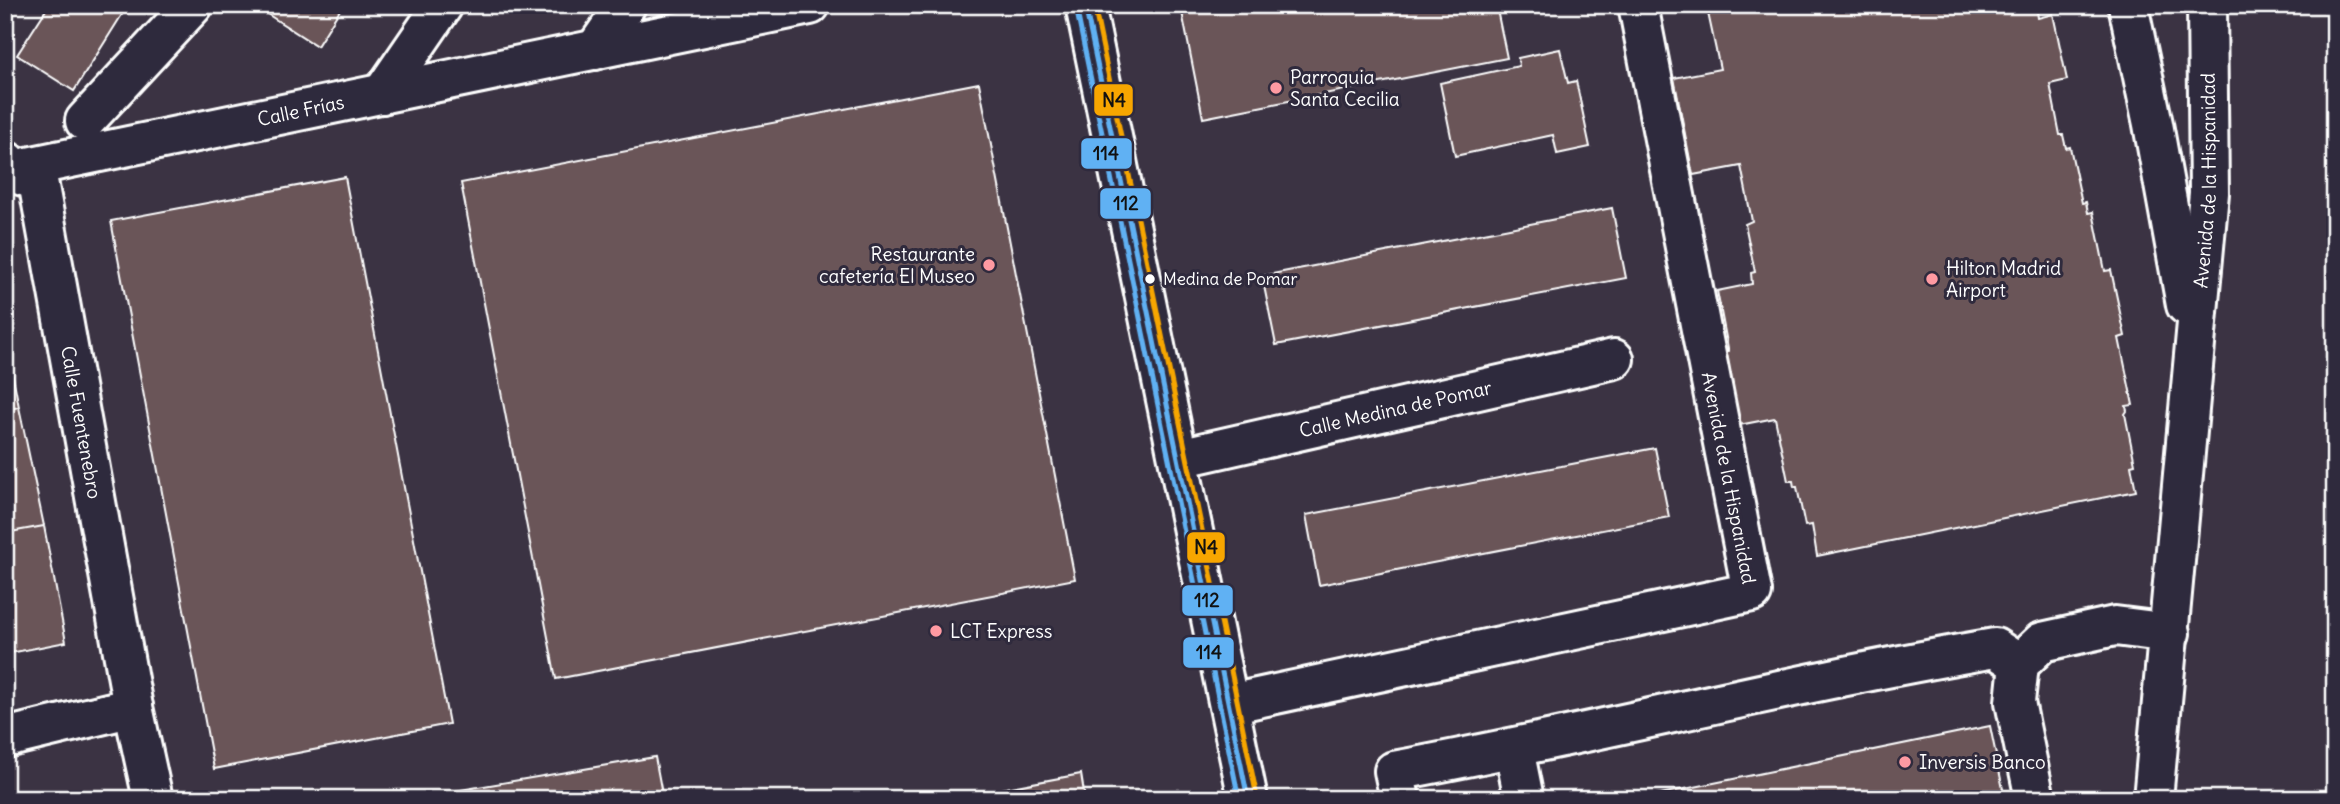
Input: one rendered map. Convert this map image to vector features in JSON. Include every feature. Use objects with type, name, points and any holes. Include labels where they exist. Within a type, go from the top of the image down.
[{"type":"street","points":[[85,121],[193,5]]},
{"type":"street","points":[[382,94],[443,5]]},
{"type":"street","points":[[595,50],[626,5]]},
{"type":"street","name":"Calle Frías","points":[[7,165],[382,94],[810,5]]},
{"type":"street","points":[[1085,5],[1248,799]]},
{"type":"street","name":"Avenida de la Hispanidad","points":[[1229,704],[1752,592],[1638,5]]},
{"type":"street","name":"Avenida de la Hispanidad","points":[[2128,5],[2195,356]]},
{"type":"street","name":"Avenida de la Hispanidad","points":[[2153,799],[2209,193],[2207,5]]},
{"type":"street","name":"Calle Fuentenebro","points":[[7,165],[38,181],[133,707],[153,799]]},
{"type":"street","name":"Calle Medina de Pomar","points":[[1178,458],[1614,359]]},
{"type":"street","points":[[2035,799],[2014,702],[2019,664],[2042,642],[2115,626],[2170,633]]},
{"type":"street","points":[[1401,799],[1394,771],[1514,749],[1918,661],[1982,650],[1995,648],[2019,664]]},
{"type":"street","points":[[5,738],[133,707]]},
{"type":"street","points":[[1514,749],[1524,799]]},
{"type":"building","points":[[49,5],[128,5],[74,91],[17,55]]},
{"type":"building","points":[[264,5],[343,5],[317,46],[261,10]]},
{"type":"building","name":"Parroquia Santa Cecilia","points":[[1496,5],[1507,58],[1203,118],[1181,7]]},
{"type":"building","name":"Hilton Madrid Airport","points":[[1699,5],[2036,5],[2038,18],[2053,14],[2067,80],[2050,84],[2060,135],[2063,135],[2066,148],[2070,147],[2082,203],[2086,202],[2088,213],[2093,212],[2105,271],[2111,270],[2125,336],[2119,338],[2133,405],[2126,406],[2125,414],[2135,464],[2131,465],[2136,491],[1817,556],[1812,525],[1805,526],[1797,487],[1794,487],[1793,481],[1788,481],[1775,418],[1739,425],[1725,353],[1728,348],[1717,291],[1752,284],[1751,273],[1755,272],[1745,224],[1752,221],[1741,166],[1693,175],[1674,78],[1720,69],[1708,13],[1701,12]]},
{"type":"building","points":[[1560,49],[1568,83],[1576,81],[1590,147],[1557,154],[1553,135],[1455,156],[1440,83],[1519,66],[1518,58]]},
{"type":"building","points":[[979,83],[1075,579],[556,679],[461,183]]},
{"type":"building","points":[[345,177],[449,724],[214,769],[111,221]]},
{"type":"building","points":[[1612,208],[1626,278],[1276,345],[1262,276]]},
{"type":"building","points":[[5,336],[19,407],[5,410]]},
{"type":"building","points":[[19,407],[44,526],[5,533],[5,410]]},
{"type":"building","points":[[1655,448],[1669,517],[1319,585],[1306,515]]},
{"type":"building","points":[[44,526],[66,642],[5,654],[5,533]]},
{"type":"building","name":"Inversis Banco","points":[[1990,726],[2005,799],[1636,799]]},
{"type":"building","points":[[655,757],[663,799],[407,799]]},
{"type":"building","points":[[1081,774],[1085,799],[947,799]]},
{"type":"transit line","name":"112","points":[[1085,5],[1248,799]]},
{"type":"transit line","name":"N4","points":[[1094,5],[1257,797]]},
{"type":"transit line","name":"114","points":[[1076,7],[1239,799]]},
{"type":"place","name":"Parroquia Santa Cecilia","points":[[1276,88]]},
{"type":"place","name":"Restaurante cafetería El Museo","points":[[989,265]]},
{"type":"place","name":"Medina de Pomar","points":[[1150,279]]},
{"type":"place","name":"Hilton Madrid Airport","points":[[1932,279]]},
{"type":"place","name":"LCT Express","points":[[936,631]]},
{"type":"place","name":"Inversis Banco","points":[[1905,762]]}]
